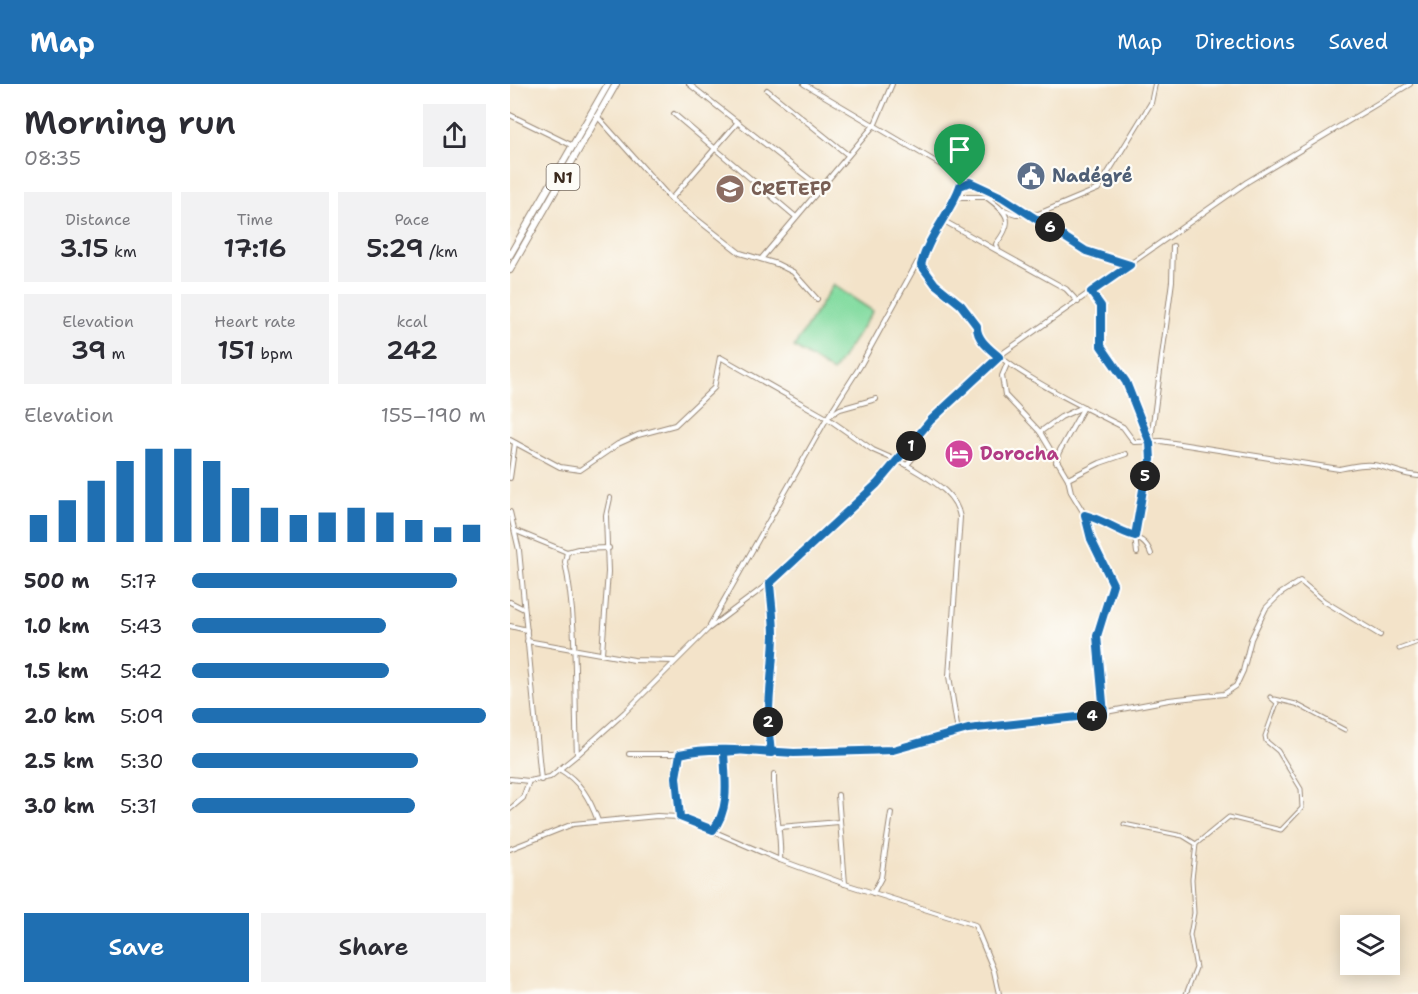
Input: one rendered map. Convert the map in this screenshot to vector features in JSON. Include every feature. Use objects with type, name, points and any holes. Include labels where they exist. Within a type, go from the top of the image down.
[{"type":"highway","name":"N1","points":[[510,270],[608,84]]},
{"type":"highway","name":"N1","points":[[510,255],[573,146],[616,84]]},
{"type":"street","points":[[689,84],[821,188]]},
{"type":"street","points":[[804,84],[970,182],[1002,197],[1086,251],[1130,265]]},
{"type":"street","points":[[760,260],[875,124],[892,84]]},
{"type":"street","points":[[986,196],[1004,210],[1016,214],[1038,214],[1098,189],[1151,103],[1155,84]]},
{"type":"street","points":[[510,779],[541,780],[577,756],[644,694],[708,629],[770,583],[868,493],[899,460],[931,420],[999,357],[1265,170],[1410,84]]},
{"type":"street","points":[[767,90],[848,155]]},
{"type":"street","points":[[594,114],[671,200],[725,243],[760,260],[777,264],[794,272],[817,299]]},
{"type":"street","points":[[674,114],[796,217]]},
{"type":"street","points":[[510,115],[573,146]]},
{"type":"street","points":[[671,200],[738,122]]},
{"type":"street","points":[[970,182],[960,186],[944,220],[925,249],[921,265],[935,284],[961,305],[977,326],[976,331],[983,342],[1007,364],[1123,427],[1134,442],[1161,441],[1272,456],[1329,468],[1359,465],[1381,466],[1395,473],[1418,476]]},
{"type":"street","points":[[956,198],[1002,197]]},
{"type":"street","points":[[998,250],[996,244],[1006,229],[1008,219],[1004,210]]},
{"type":"street","points":[[944,220],[1066,289],[1078,302]]},
{"type":"street","points":[[1137,553],[1135,536],[1146,472],[1151,460],[1150,443],[1172,281],[1173,246]]},
{"type":"street","points":[[708,629],[827,417],[859,368],[917,262]]},
{"type":"street","points":[[1091,292],[1101,306],[1101,346],[1126,382],[1150,443]]},
{"type":"street","points":[[510,478],[512,441],[560,467],[580,470],[618,444],[638,435],[675,425],[714,388],[720,357],[827,417],[873,450],[907,465],[949,493],[958,504],[960,517],[949,676],[958,732]]},
{"type":"street","points":[[1007,364],[1002,376],[1005,394],[1040,432],[1056,463],[1068,479],[1071,492],[1085,515],[1091,539],[1113,584],[1097,636],[1104,714]]},
{"type":"street","points":[[827,417],[840,409],[876,399]]},
{"type":"street","points":[[1040,432],[1061,417],[1084,407]]},
{"type":"street","points":[[1056,463],[1059,452],[1084,407]]},
{"type":"street","points":[[907,465],[920,449],[921,434]]},
{"type":"street","points":[[1068,479],[1090,467],[1126,454]]},
{"type":"street","points":[[602,653],[609,548],[606,516],[610,498]]},
{"type":"street","points":[[510,512],[515,531],[527,630],[541,780]]},
{"type":"street","points":[[1085,515],[1101,519],[1118,531],[1135,536],[1149,546],[1151,554]]},
{"type":"street","points":[[515,531],[567,552],[578,549],[609,548]]},
{"type":"street","points":[[567,552],[565,562],[574,620],[577,756]]},
{"type":"street","points":[[629,754],[746,750],[771,753],[893,750],[958,732],[1104,714],[1169,700],[1224,694],[1231,691],[1243,671],[1251,639],[1266,608],[1280,594],[1300,581],[1324,601],[1380,635]]},
{"type":"street","points":[[770,583],[774,635],[768,687],[768,730],[771,753]]},
{"type":"street","points":[[510,602],[524,609]]},
{"type":"street","points":[[510,626],[527,630]]},
{"type":"street","points":[[527,641],[634,660],[674,661]]},
{"type":"street","points":[[1399,649],[1418,642]]},
{"type":"street","points":[[1186,994],[1196,968],[1190,935],[1194,913],[1192,879],[1196,843],[1229,817],[1281,830],[1302,808],[1301,789],[1278,752],[1266,741],[1265,736],[1277,703],[1270,697],[1290,705],[1296,704],[1345,730]]},
{"type":"street","points":[[713,830],[718,824],[726,799],[724,752]]},
{"type":"street","points":[[680,754],[676,777],[680,817]]},
{"type":"street","points":[[559,770],[579,784],[592,804],[598,821]]},
{"type":"street","points":[[774,774],[776,812],[780,827],[780,860]]},
{"type":"street","points":[[510,809],[523,798],[529,781]]},
{"type":"street","points":[[838,795],[845,884]]},
{"type":"street","points":[[873,893],[881,878],[891,813]]},
{"type":"street","points":[[510,849],[573,824],[680,817],[780,860],[845,884],[975,925],[994,971],[999,994]]},
{"type":"street","points":[[780,827],[839,822]]},
{"type":"street","points":[[1124,824],[1183,836],[1196,843]]},
{"type":"green space","points":[[833,285],[873,311],[833,372],[794,347]]},
{"type":"place","name":"Nadégré","points":[[1031,176]]},
{"type":"place","name":"CRETEFP","points":[[730,189]]},
{"type":"place","name":"Dorocha","points":[[959,454]]},
{"type":"route","points":[[960,186],[949,212],[925,249],[921,265],[935,284],[961,305],[977,326],[976,331],[983,342],[999,357],[931,420],[877,484],[792,566],[770,583],[774,635],[768,687],[768,730],[771,753],[746,750],[693,751],[680,754],[676,777],[680,817],[713,830],[718,824],[726,799],[724,752],[746,750],[769,753],[794,753],[893,750],[968,729],[1104,714],[1097,636],[1113,584],[1091,539],[1085,515],[1101,519],[1118,531],[1135,536],[1146,472],[1151,460],[1150,443],[1126,382],[1101,346],[1101,306],[1091,292],[1130,265],[1086,251],[1002,197],[970,182],[960,186]]}]
